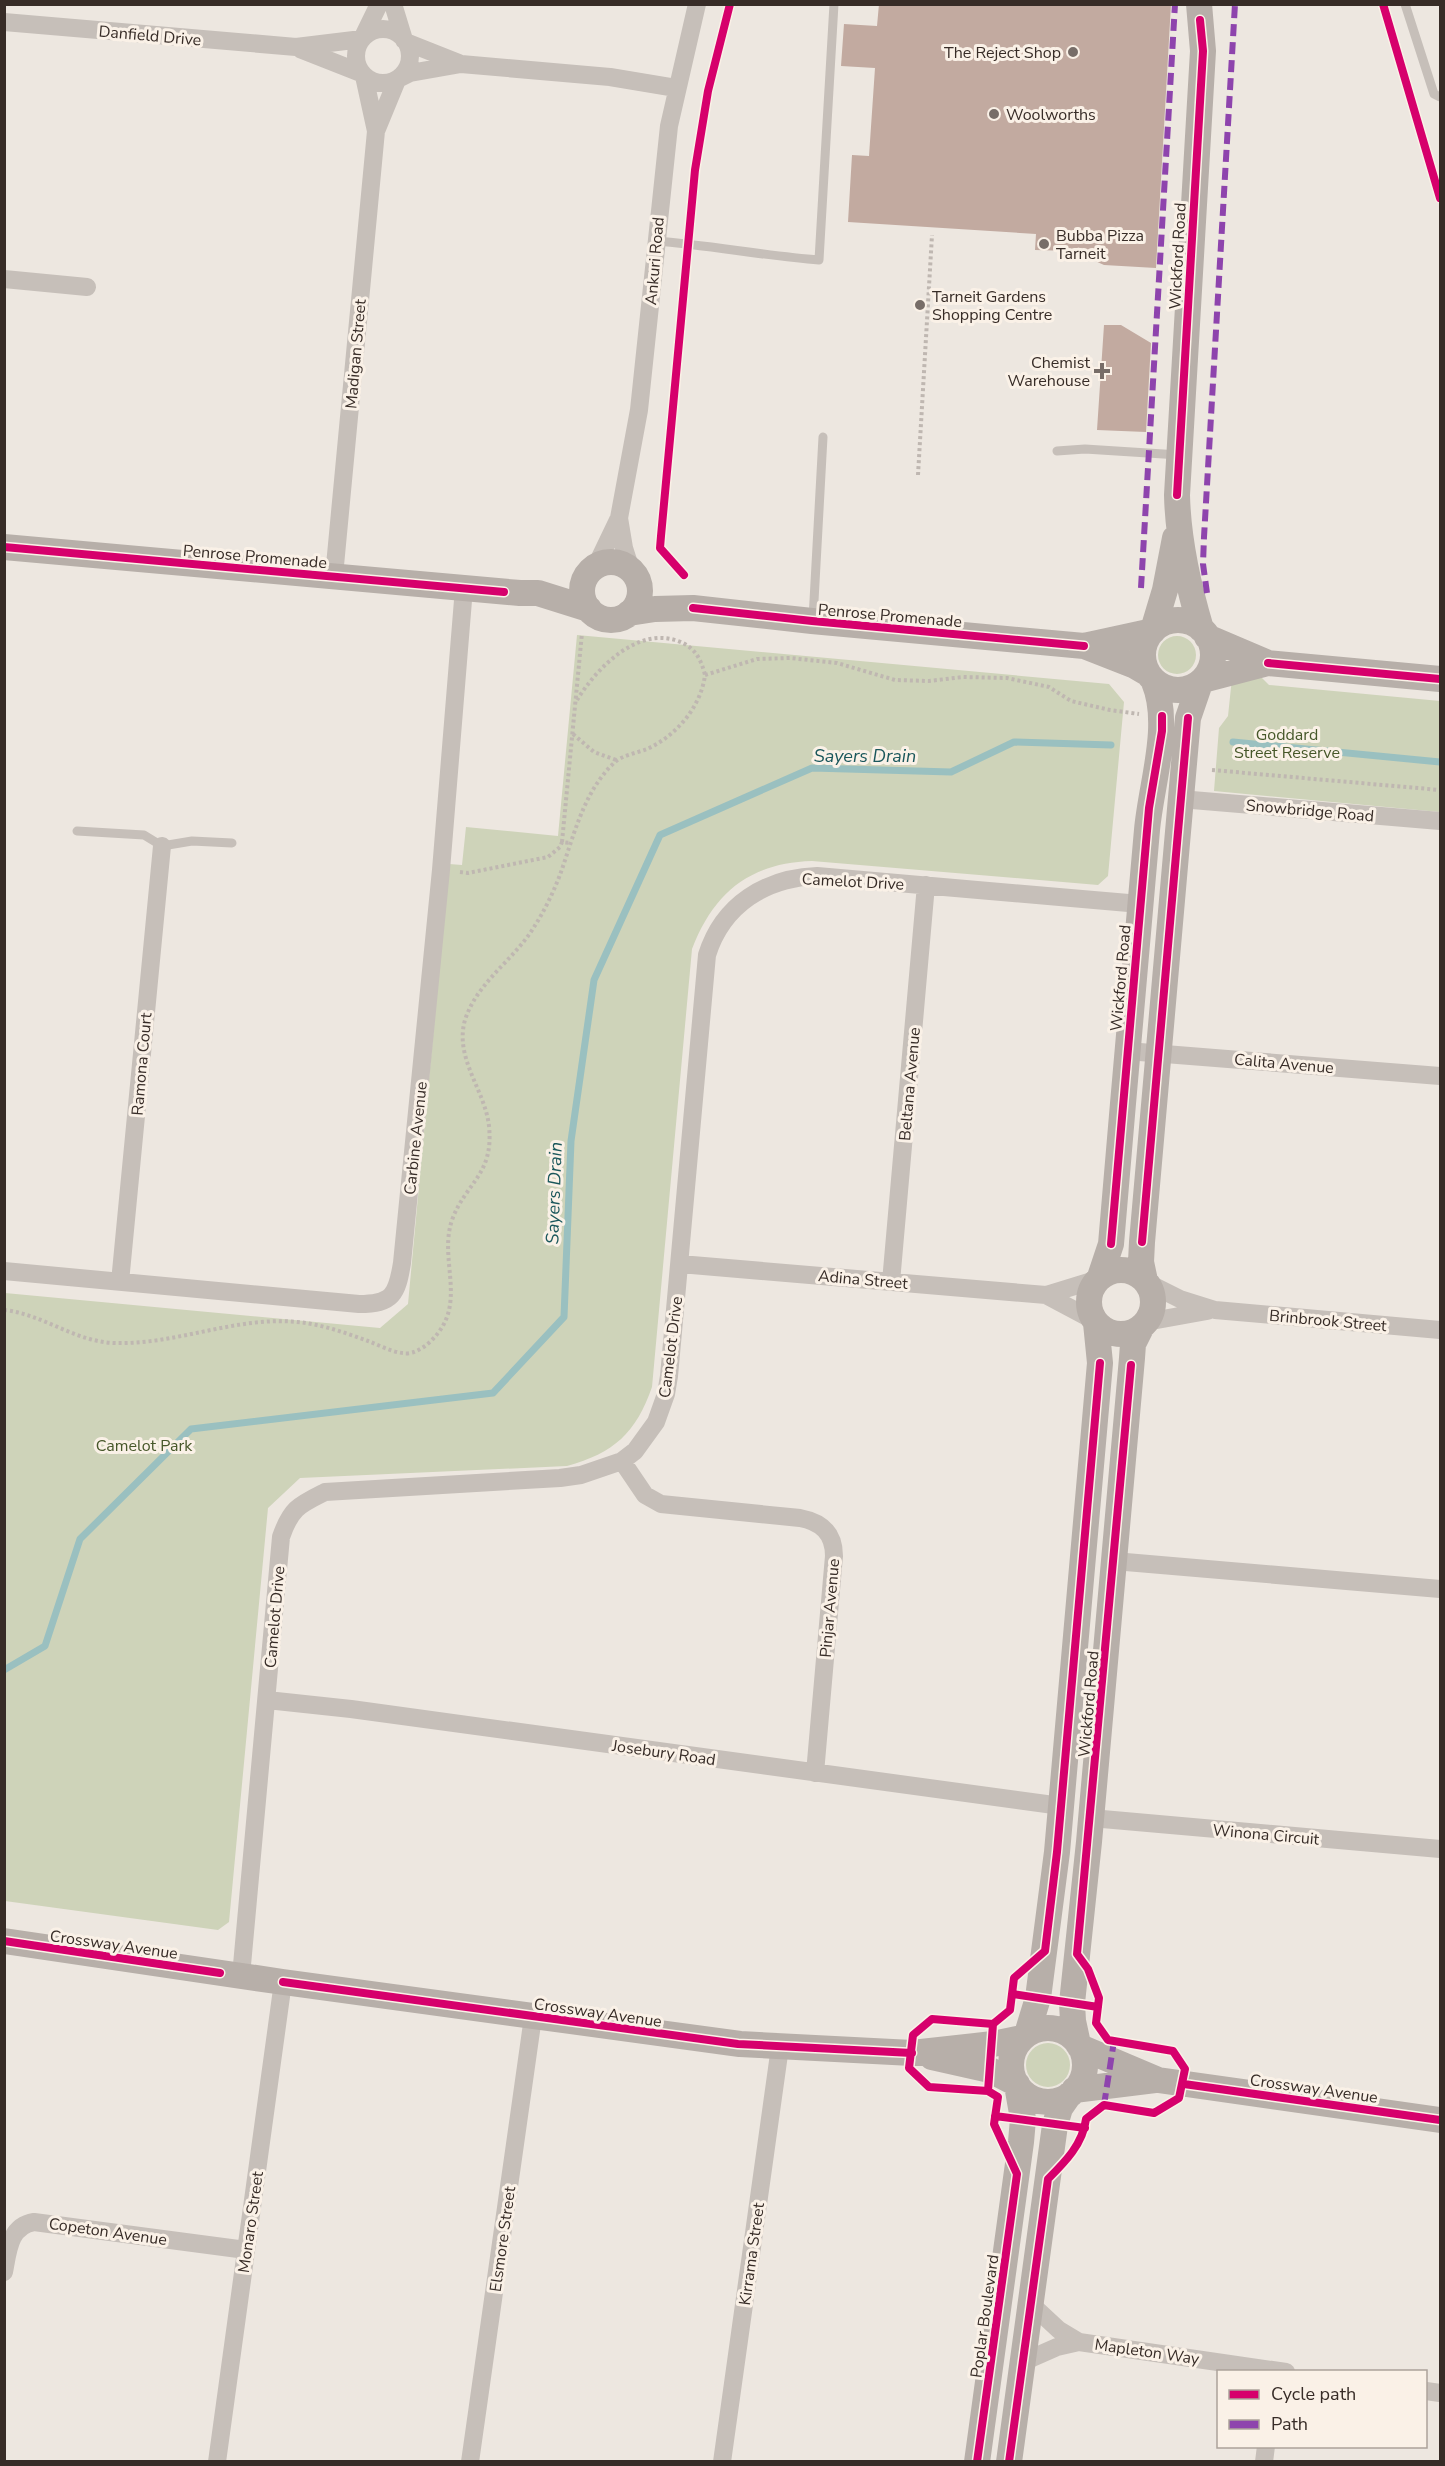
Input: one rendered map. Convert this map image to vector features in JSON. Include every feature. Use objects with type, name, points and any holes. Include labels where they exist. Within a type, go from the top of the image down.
[{"type":"street","points":[[379,4],[357,48],[355,58],[362,75],[378,84],[410,73],[461,64],[610,77],[676,88]]},
{"type":"street","points":[[393,4],[410,53],[406,71],[398,79]]},
{"type":"street","name":"Ankuri Road","points":[[593,568],[619,518],[642,387],[655,242],[669,126],[697,4]]},
{"type":"street","name":"Wickford Road","points":[[1198,4],[1203,51]]},
{"type":"street","name":"Wickford Road","points":[[1153,630],[1166,590],[1178,526],[1179,455],[1203,51],[1212,4]]},
{"type":"street","name":"Danfield Drive","points":[[4,22],[296,47],[340,43],[362,38]]},
{"type":"street","points":[[362,38],[371,32],[384,29],[394,32],[405,41],[461,64]]},
{"type":"street","name":"Danfield Drive","points":[[296,47],[362,75]]},
{"type":"street","name":"Madigan Street","points":[[362,75],[376,131]]},
{"type":"street","name":"Madigan Street","points":[[334,576],[376,131],[398,79]]},
{"type":"street","points":[[4,279],[87,287]]},
{"type":"street","name":"Ankuri Road","points":[[619,518],[624,548],[633,572]]},
{"type":"street","name":"Wickford Road","points":[[1178,526],[1191,592],[1204,633]]},
{"type":"street","name":"Penrose Promenade","points":[[4,547],[538,593],[589,609]]},
{"type":"street","points":[[612,562],[622,564],[633,572],[640,593],[629,613],[618,618],[604,619],[589,609],[582,589],[593,568],[612,562]]},
{"type":"street","name":"Penrose Promenade","points":[[538,593],[593,568]]},
{"type":"street","name":"Penrose Promenade","points":[[633,572],[661,593],[693,608]]},
{"type":"street","name":"Carbine Avenue","points":[[4,1271],[359,1304],[382,1303],[392,1296],[397,1288],[402,1263],[441,870],[464,588]]},
{"type":"street","name":"Penrose Promenade","points":[[629,613],[656,609],[693,608],[1084,646],[1135,666],[1151,677]]},
{"type":"street","points":[[1268,663],[1202,681],[1189,689],[1179,691],[1166,689],[1151,677],[1143,662],[1143,648],[1153,630],[1164,623],[1177,620],[1190,622],[1204,633],[1268,663],[1440,679]]},
{"type":"street","name":"Penrose Promenade","points":[[1084,646],[1153,630]]},
{"type":"street","points":[[1145,1282],[1141,1262],[1142,1242],[1188,718],[1202,681],[1210,670],[1213,658],[1204,633]]},
{"type":"street","name":"Wickford Road","points":[[1100,1278],[1111,1244],[1150,800],[1162,731],[1162,716],[1151,677]]},
{"type":"street","name":"Snowbridge Road","points":[[1180,799],[1440,821]]},
{"type":"street","name":"Ramona Court","points":[[120,1282],[162,846]]},
{"type":"street","name":"Camelot Drive","points":[[241,1976],[282,1537],[289,1516],[300,1504],[326,1492],[560,1478],[581,1474],[622,1461],[646,1437],[656,1422],[664,1402],[669,1376],[707,955],[719,927],[728,914],[751,894],[778,881],[817,876],[1140,904]]},
{"type":"street","name":"Beltana Avenue","points":[[891,1282],[926,885]]},
{"type":"street","name":"Calita Avenue","points":[[1127,1051],[1440,1076]]},
{"type":"street","name":"Adina Street","points":[[680,1264],[1046,1295],[1100,1278]]},
{"type":"street","points":[[1118,1270],[1137,1274],[1145,1282],[1151,1292],[1153,1302],[1151,1313],[1143,1325],[1122,1335],[1103,1330],[1094,1322],[1088,1298],[1100,1278],[1118,1270]]},
{"type":"street","name":"Brinbrook Street","points":[[1145,1282],[1180,1299],[1215,1310],[1440,1330]]},
{"type":"street","name":"Adina Street","points":[[1046,1295],[1094,1322]]},
{"type":"street","name":"Brinbrook Street","points":[[1143,1325],[1179,1315],[1215,1310]]},
{"type":"street","name":"Wickford Road","points":[[1025,2036],[1038,1998],[1061,1806],[1100,1363],[1094,1322]]},
{"type":"street","name":"Wickford Road","points":[[1079,2045],[1073,2021],[1072,2003],[1091,1818],[1133,1344],[1143,1325]]},
{"type":"street","name":"Pinjar Avenue","points":[[622,1461],[645,1495],[661,1504],[800,1518],[818,1523],[829,1534],[834,1556],[814,1773]]},
{"type":"street","points":[[1083,1559],[1440,1589]]},
{"type":"street","name":"Josebury Road","points":[[267,1700],[351,1709],[1061,1806]]},
{"type":"street","name":"Winona Circuit","points":[[1091,1818],[1440,1849]]},
{"type":"street","name":"Crossway Avenue","points":[[4,1941],[283,1982],[738,2044],[912,2053],[993,2044],[1025,2036]]},
{"type":"street","name":"Monaro Street","points":[[217,2462],[283,1982]]},
{"type":"street","name":"Elsmore Street","points":[[470,2462],[533,2016]]},
{"type":"street","points":[[1009,2462],[1055,2125],[1060,2108],[1072,2092],[1084,2073],[1079,2045],[1069,2034],[1052,2028],[1035,2030],[1025,2036],[1015,2048],[1011,2060],[1012,2072],[1017,2084],[1028,2095],[1041,2101],[1056,2101],[1072,2092]]},
{"type":"street","name":"Crossway Avenue","points":[[1079,2045],[1158,2080],[1440,2120]]},
{"type":"street","name":"Kirrama Street","points":[[722,2462],[780,2047]]},
{"type":"street","name":"Crossway Avenue","points":[[912,2053],[990,2070],[1017,2084]]},
{"type":"street","name":"Crossway Avenue","points":[[1072,2092],[1158,2080]]},
{"type":"street","name":"Poplar Boulevard","points":[[977,2462],[1021,2142],[1023,2118],[1017,2084]]},
{"type":"street","name":"Copeton Avenue","points":[[4,2272],[11,2240],[15,2233],[24,2225],[34,2222],[246,2250]]},
{"type":"street","name":"Mapleton Way","points":[[1031,2304],[1059,2330],[1079,2342]]},
{"type":"street","name":"Mapleton Way","points":[[1023,2362],[1057,2347],[1079,2342],[1273,2370]]},
{"type":"lane","points":[[655,242],[819,260],[834,4]]},
{"type":"lane","points":[[1405,4],[1434,94],[1440,97]]},
{"type":"lane","points":[[812,621],[823,437]]},
{"type":"lane","points":[[1057,451],[1085,449],[1179,455]]},
{"type":"lane","points":[[77,831],[144,835],[162,846],[192,841],[232,843]]},
{"type":"path","points":[[918,475],[932,235]]},
{"type":"path","points":[[441,870],[468,873],[548,857],[560,847],[582,633]]},
{"type":"path","points":[[4,1310],[28,1314],[81,1337],[116,1343],[154,1341],[283,1321],[299,1322],[340,1332],[400,1353],[413,1353],[431,1341],[444,1326],[452,1301],[449,1243],[452,1220],[482,1172],[488,1149],[489,1126],[465,1053],[464,1023],[478,995],[533,930],[549,900],[579,817],[591,794],[616,760],[645,750],[672,734],[700,696],[705,675],[702,662],[694,650],[684,643],[662,638],[643,641],[631,646],[600,670],[585,686],[575,703]]},
{"type":"path","points":[[705,675],[757,659],[790,658],[837,663],[895,680],[1007,678],[1049,687],[1071,701],[1090,706],[1162,716]]},
{"type":"path","points":[[572,733],[594,752],[616,760]]},
{"type":"path","points":[[1212,770],[1440,790]]},
{"type":"path","points":[[562,842],[570,843]]},
{"type":"green space","name":"Camelot Park","points":[[577,635],[1109,684],[1124,702],[1108,876],[1098,885],[812,861],[770,868],[737,884],[723,897],[711,911],[692,949],[652,1387],[639,1417],[621,1439],[610,1447],[598,1455],[567,1466],[300,1478],[268,1508],[229,1922],[218,1930],[5,1901],[5,1293],[380,1328],[408,1304],[449,864],[462,865],[466,827],[558,836]]},
{"type":"green space","points":[[1177,636],[1190,642],[1196,655],[1190,668],[1177,674],[1164,668],[1158,655],[1164,642]]},
{"type":"green space","name":"Goddard Street Reserve","points":[[1261,677],[1269,685],[1440,701],[1440,812],[1214,791],[1219,728],[1228,716],[1232,678]]},
{"type":"green space","points":[[1048,2043],[1064,2049],[1070,2065],[1064,2081],[1048,2087],[1032,2081],[1026,2065],[1032,2049]]},
{"type":"building","points":[[879,4],[1171,4],[1156,268],[1104,265],[1073,251],[1035,250],[1036,234],[848,222],[852,155],[869,156],[875,68],[841,66],[844,24],[877,26]]},
{"type":"building","points":[[1104,325],[1121,325],[1151,343],[1146,432],[1097,430]]},
{"type":"waterway","name":"Sayers Drain","points":[[4,1670],[45,1646],[80,1539],[191,1429],[493,1393],[564,1317],[571,1141],[594,980],[660,835],[812,768],[951,772],[1014,742],[1111,745]]},
{"type":"waterway","name":"Sayers Drain","points":[[1233,742],[1440,762]]},
{"type":"marked path","points":[[1141,588],[1175,4]]},
{"type":"marked path","points":[[1207,593],[1203,564],[1204,537],[1235,4]]},
{"type":"marked path","points":[[1104,2105],[1114,2041]]},
{"type":"cycle path","points":[[684,575],[660,548],[695,170],[708,91],[730,4]]},
{"type":"cycle path","points":[[1383,4],[1440,198]]},
{"type":"cycle path","points":[[1177,495],[1203,51],[1200,20]]},
{"type":"cycle path","points":[[4,547],[504,592]]},
{"type":"cycle path","points":[[693,608],[1084,646]]},
{"type":"cycle path","points":[[1268,663],[1440,679]]},
{"type":"cycle path","points":[[1111,1244],[1149,808],[1162,731],[1162,716]]},
{"type":"cycle path","points":[[1142,1242],[1188,718]]},
{"type":"cycle path","points":[[977,2462],[1017,2174],[994,2124],[998,2097],[988,2091],[993,2024],[1010,2010],[1014,1978],[1045,1951],[1057,1852],[1100,1363]]},
{"type":"cycle path","points":[[1009,2462],[1048,2179],[1067,2159],[1077,2144],[1086,2119],[1104,2105],[1154,2113],[1179,2098],[1185,2069],[1173,2051],[1108,2040],[1096,2023],[1099,1998],[1088,1969],[1077,1954],[1131,1365]]},
{"type":"cycle path","points":[[4,1941],[220,1973]]},
{"type":"cycle path","points":[[283,1982],[738,2044],[912,2053]]},
{"type":"cycle path","points":[[1013,1994],[1098,2007]]},
{"type":"cycle path","points":[[988,2091],[929,2087],[909,2068],[913,2035],[932,2019],[993,2024]]},
{"type":"cycle path","points":[[1184,2084],[1440,2120]]},
{"type":"cycle path","points":[[995,2116],[1085,2128]]},
{"type":"place","name":"The Reject Shop","points":[[1073,52]]},
{"type":"place","name":"Woolworths","points":[[994,114]]},
{"type":"place","name":"Bubba Pizza Tarneit","points":[[1044,244]]},
{"type":"place","name":"Tarneit Gardens Shopping Centre","points":[[920,305]]},
{"type":"place","name":"Chemist Warehouse","points":[[1102,371]]}]
